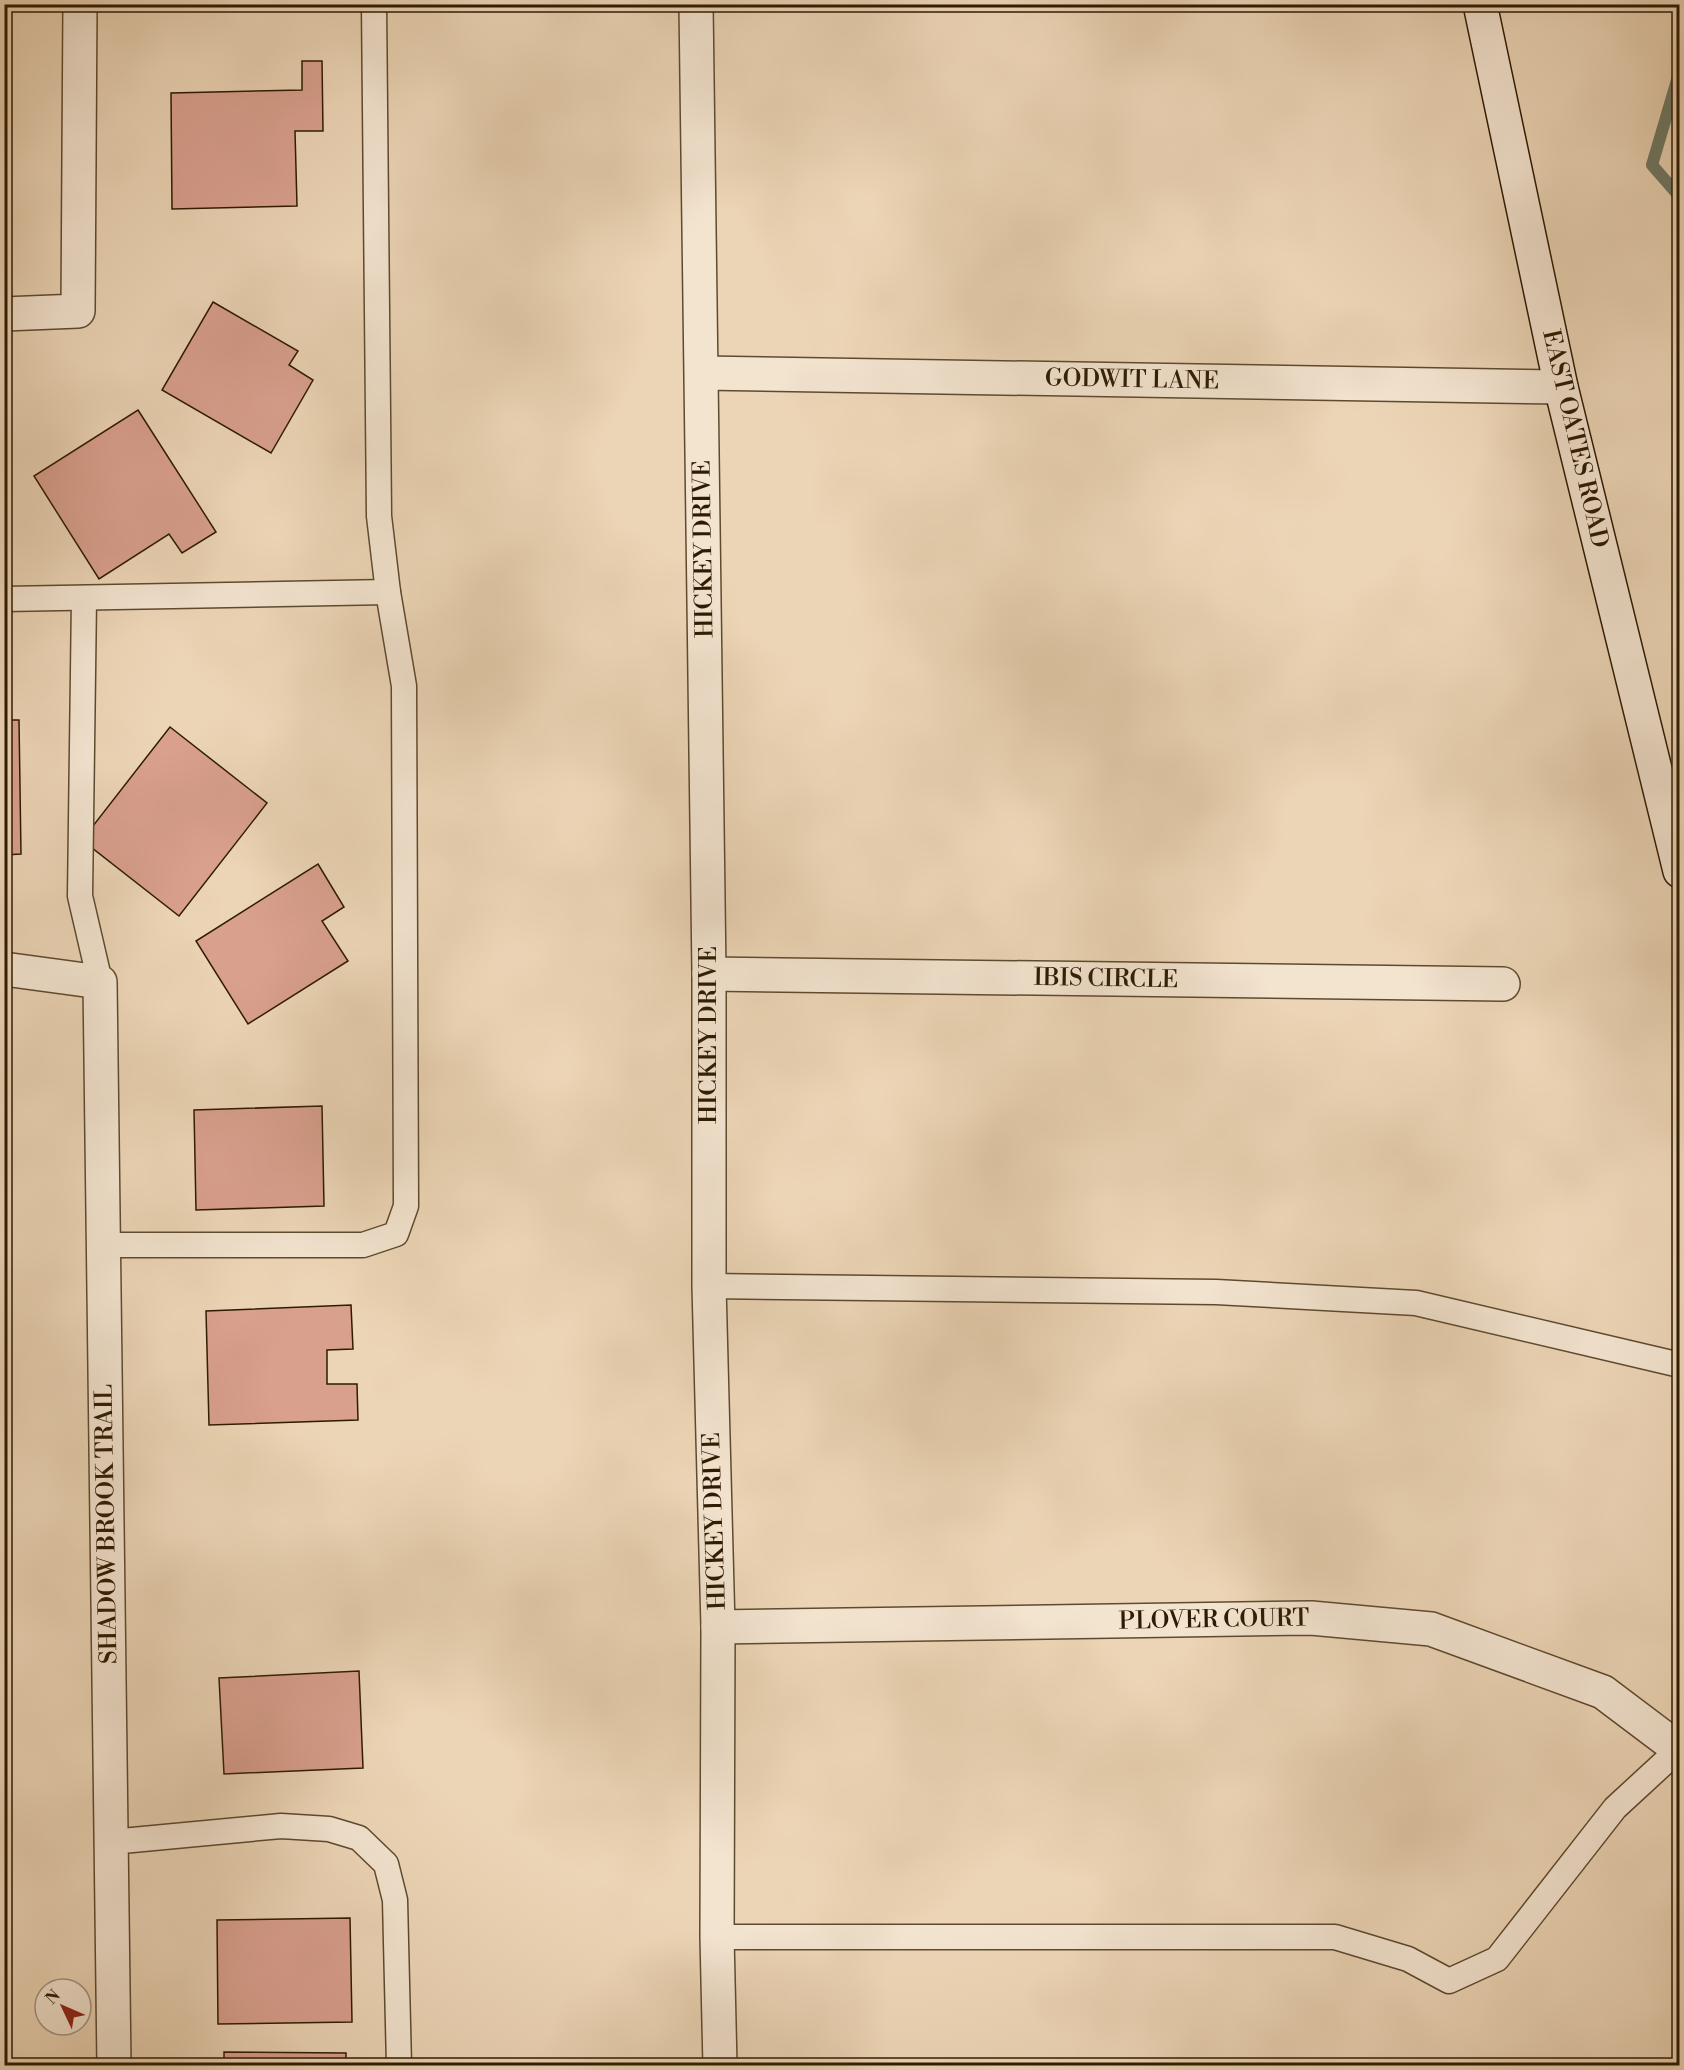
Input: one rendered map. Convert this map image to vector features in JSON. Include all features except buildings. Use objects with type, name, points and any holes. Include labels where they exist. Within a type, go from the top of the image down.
[{"type":"street","points":[[4,314],[78,311],[80,4]]},
{"type":"street","name":"HICKEY DRIVE","points":[[696,4],[703,373],[709,974],[709,1286],[718,1626],[717,1937],[720,2066]]},
{"type":"street","name":"EAST OATES ROAD","points":[[1480,4],[1561,387],[1680,871]]},
{"type":"street","name":"GODWIT LANE","points":[[703,373],[1561,387]]},
{"type":"street","points":[[4,969],[100,982]]},
{"type":"street","name":"IBIS CIRCLE","points":[[709,974],[1503,984]]},
{"type":"street","name":"SHADOW BROOK TRAIL","points":[[100,982],[114,2066]]},
{"type":"street","name":"PLOVER COURT","points":[[718,1626],[1311,1618],[1431,1629],[1604,1692],[1679,1750]]},
{"type":"lane","points":[[104,1245],[363,1245],[396,1234],[406,1206],[404,686],[388,592],[379,516],[374,4]]},
{"type":"lane","points":[[4,599],[388,592]]},
{"type":"lane","points":[[84,597],[80,896],[100,982]]},
{"type":"lane","points":[[709,1286],[1216,1292],[1416,1303],[1680,1365]]},
{"type":"lane","points":[[717,1937],[1335,1937],[1408,1959],[1449,1981],[1497,1959],[1615,1808],[1679,1750]]},
{"type":"lane","points":[[111,1842],[281,1826],[329,1829],[359,1838],[386,1864],[395,1900],[399,2066]]},
{"type":"waterway","points":[[1680,70],[1652,165],[1680,197]]}]
